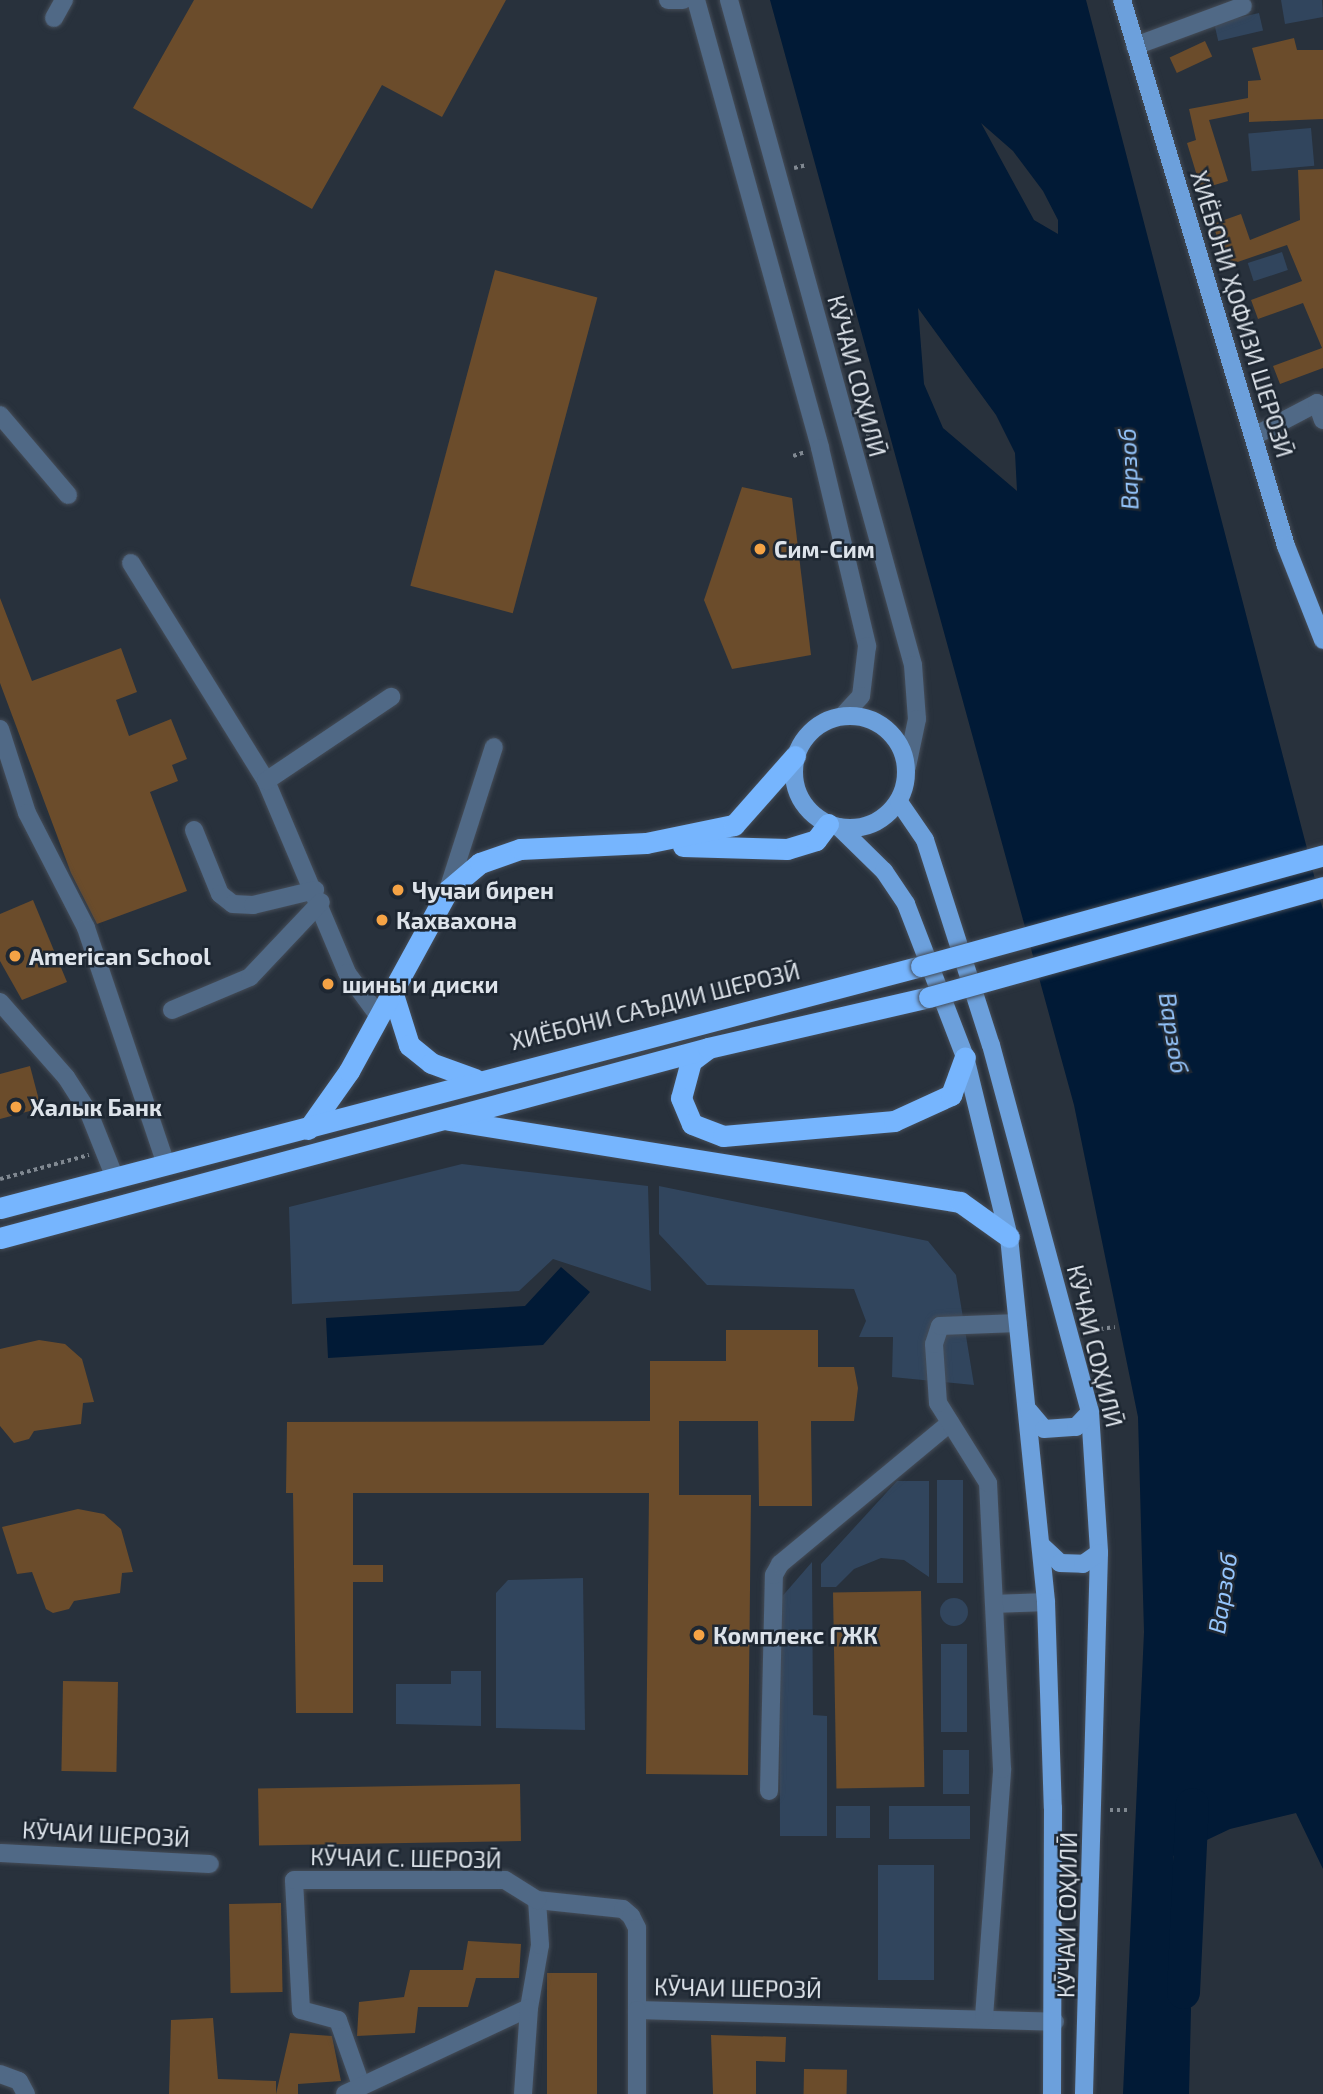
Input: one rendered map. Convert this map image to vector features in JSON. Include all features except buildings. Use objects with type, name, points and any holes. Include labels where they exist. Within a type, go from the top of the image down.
[{"type":"highway","points":[[308,1129],[378,1015],[448,890],[480,863],[520,849],[646,843],[701,836],[734,825],[795,756]]},
{"type":"highway","points":[[646,843],[787,849],[816,840],[833,826]]},
{"type":"highway","name":"ХИЁБОНИ САЪДИИ ШЕРОЗӢ","points":[[0,1208],[308,1129],[475,1079],[921,966],[1323,855]]},
{"type":"highway","points":[[0,1238],[708,1048],[929,998],[1323,887]]},
{"type":"highway","points":[[391,990],[409,1045],[431,1063],[475,1079]]},
{"type":"highway","points":[[708,1048],[691,1060],[681,1098],[692,1124],[723,1136],[894,1121],[951,1095],[965,1057]]},
{"type":"highway","points":[[440,1119],[960,1202],[1009,1237]]},
{"type":"main road","name":"ХИЁБОНИ ҲОФИЗИ ШЕРОЗӢ","points":[[1122,0],[1286,546],[1323,640]]},
{"type":"main road","points":[[843,715],[874,720],[897,739],[907,768],[899,803],[873,824],[833,826],[799,796],[795,756],[814,729],[843,715]]},
{"type":"main road","name":"КӮЧАИ СОҲИЛӢ","points":[[899,803],[925,840],[991,1045],[1090,1412],[1099,1553],[1084,2094]]},
{"type":"main road","name":"КӮЧАИ СОҲИЛӢ","points":[[833,826],[884,871],[905,904],[965,1057],[1009,1237],[1029,1411],[1046,1602],[1055,2022],[1052,2094]]},
{"type":"main road","points":[[1029,1411],[1044,1429],[1076,1427],[1090,1412]]},
{"type":"main road","points":[[1041,1545],[1060,1563],[1083,1564],[1099,1553]]},
{"type":"street","points":[[54,18],[64,0]]},
{"type":"street","points":[[668,0],[683,0]]},
{"type":"street","points":[[696,0],[820,448],[867,646],[861,696],[843,715]]},
{"type":"street","name":"КӮЧАИ СОҲИЛӢ","points":[[729,0],[913,665],[917,719],[907,768]]},
{"type":"street","points":[[1135,46],[1243,6]]},
{"type":"street","points":[[1254,436],[1317,403],[1323,421]]},
{"type":"street","points":[[0,415],[68,495]]},
{"type":"street","points":[[131,563],[267,781],[318,896],[347,973],[378,1015]]},
{"type":"street","points":[[267,781],[391,697]]},
{"type":"street","points":[[0,729],[27,813],[86,928],[166,1164]]},
{"type":"street","points":[[448,890],[494,747]]},
{"type":"street","points":[[194,830],[220,894],[233,904],[253,905],[318,896]]},
{"type":"street","points":[[172,1010],[250,977],[318,896]]},
{"type":"street","points":[[4,1011],[66,1077],[89,1113],[115,1178]]},
{"type":"street","points":[[984,2017],[1002,1769],[988,1483],[950,1423],[933,1387],[936,1329],[1018,1323]]},
{"type":"street","points":[[769,1791],[774,1575],[950,1423]]},
{"type":"street","points":[[994,1604],[1046,1602]]},
{"type":"street","name":"КӮЧАИ ШЕРОЗӢ","points":[[0,1853],[210,1864]]},
{"type":"street","name":"КӮЧАИ С. ШЕРОЗӢ","points":[[353,2089],[338,2020],[301,2010],[294,1880],[505,1880],[537,1900]]},
{"type":"street","points":[[523,2094],[529,2008],[540,1945],[537,1900]]},
{"type":"street","name":"КӮЧАИ ШЕРОЗӢ","points":[[537,1900],[623,1909],[631,1916],[637,1928],[638,2010],[984,2017],[1055,2022]]},
{"type":"street","points":[[353,2089],[529,2008]]},
{"type":"street","points":[[637,2094],[638,2010]]},
{"type":"street","points":[[0,2074],[19,2081],[26,2094]]},
{"type":"path","points":[[0,1178],[104,1151]]},
{"type":"shaded area","points":[[1281,0],[1322,0],[1323,17],[1285,24]]},
{"type":"shaded area","points":[[1259,13],[1263,31],[1218,41],[1214,23]]},
{"type":"shaded area","points":[[1311,128],[1314,166],[1252,171],[1248,133]]},
{"type":"shaded area","points":[[1282,252],[1288,270],[1254,281],[1248,263]]},
{"type":"shaded area","points":[[462,1164],[648,1186],[651,1291],[553,1259],[519,1291],[292,1304],[289,1207]]},
{"type":"shaded area","points":[[659,1186],[928,1241],[956,1275],[974,1385],[892,1377],[893,1337],[859,1337],[866,1321],[854,1289],[707,1285],[659,1234]]},
{"type":"shaded area","points":[[937,1480],[963,1480],[963,1583],[937,1583]]},
{"type":"shaded area","points":[[897,1481],[929,1481],[929,1577],[904,1560],[881,1558],[854,1569],[836,1587],[821,1587],[821,1564]]},
{"type":"shaded area","points":[[812,1562],[813,1715],[827,1716],[827,1836],[780,1836],[779,1600]]},
{"type":"shaded area","points":[[583,1578],[585,1730],[496,1728],[496,1593],[508,1580]]},
{"type":"shaded area","points":[[954,1598],[964,1602],[968,1612],[964,1622],[954,1626],[944,1622],[940,1612],[944,1602]]},
{"type":"shaded area","points":[[941,1644],[967,1644],[967,1732],[941,1732]]},
{"type":"shaded area","points":[[451,1671],[481,1671],[481,1726],[396,1724],[396,1684],[451,1684]]},
{"type":"shaded area","points":[[943,1750],[969,1750],[969,1794],[943,1794]]},
{"type":"shaded area","points":[[836,1806],[870,1806],[870,1838],[836,1838]]},
{"type":"shaded area","points":[[889,1806],[970,1806],[970,1839],[889,1839]]},
{"type":"shaded area","points":[[878,1865],[934,1865],[934,1980],[878,1980]]},
{"type":"water","points":[[770,0],[1086,0],[1323,910],[1323,1869],[1296,1813],[1230,1829],[1173,1856],[1191,2009],[1189,2094],[1123,2094],[1144,1632],[1138,1417],[1074,1105]],"holes":[[[981,123],[1013,151],[1043,191],[1058,220],[1058,234],[1034,220]],[[918,308],[996,415],[1015,453],[1017,491],[943,428],[924,384]]]},
{"type":"water","points":[[561,1267],[590,1292],[543,1345],[328,1358],[326,1318],[525,1306]]},
{"type":"waterway","name":"Варзоб","points":[[1183,1992],[1192,1804]]},
{"type":"place","name":"Сим-Сим","points":[[760,549]]},
{"type":"place","name":"Чучаи бирен","points":[[398,890]]},
{"type":"place","name":"Кахвахона","points":[[382,920]]},
{"type":"place","name":"American School","points":[[15,956]]},
{"type":"place","name":"шины и диски","points":[[328,984]]},
{"type":"place","name":"Халык Банк","points":[[16,1107]]},
{"type":"place","name":"Комплекс ГЖК","points":[[699,1635]]}]
